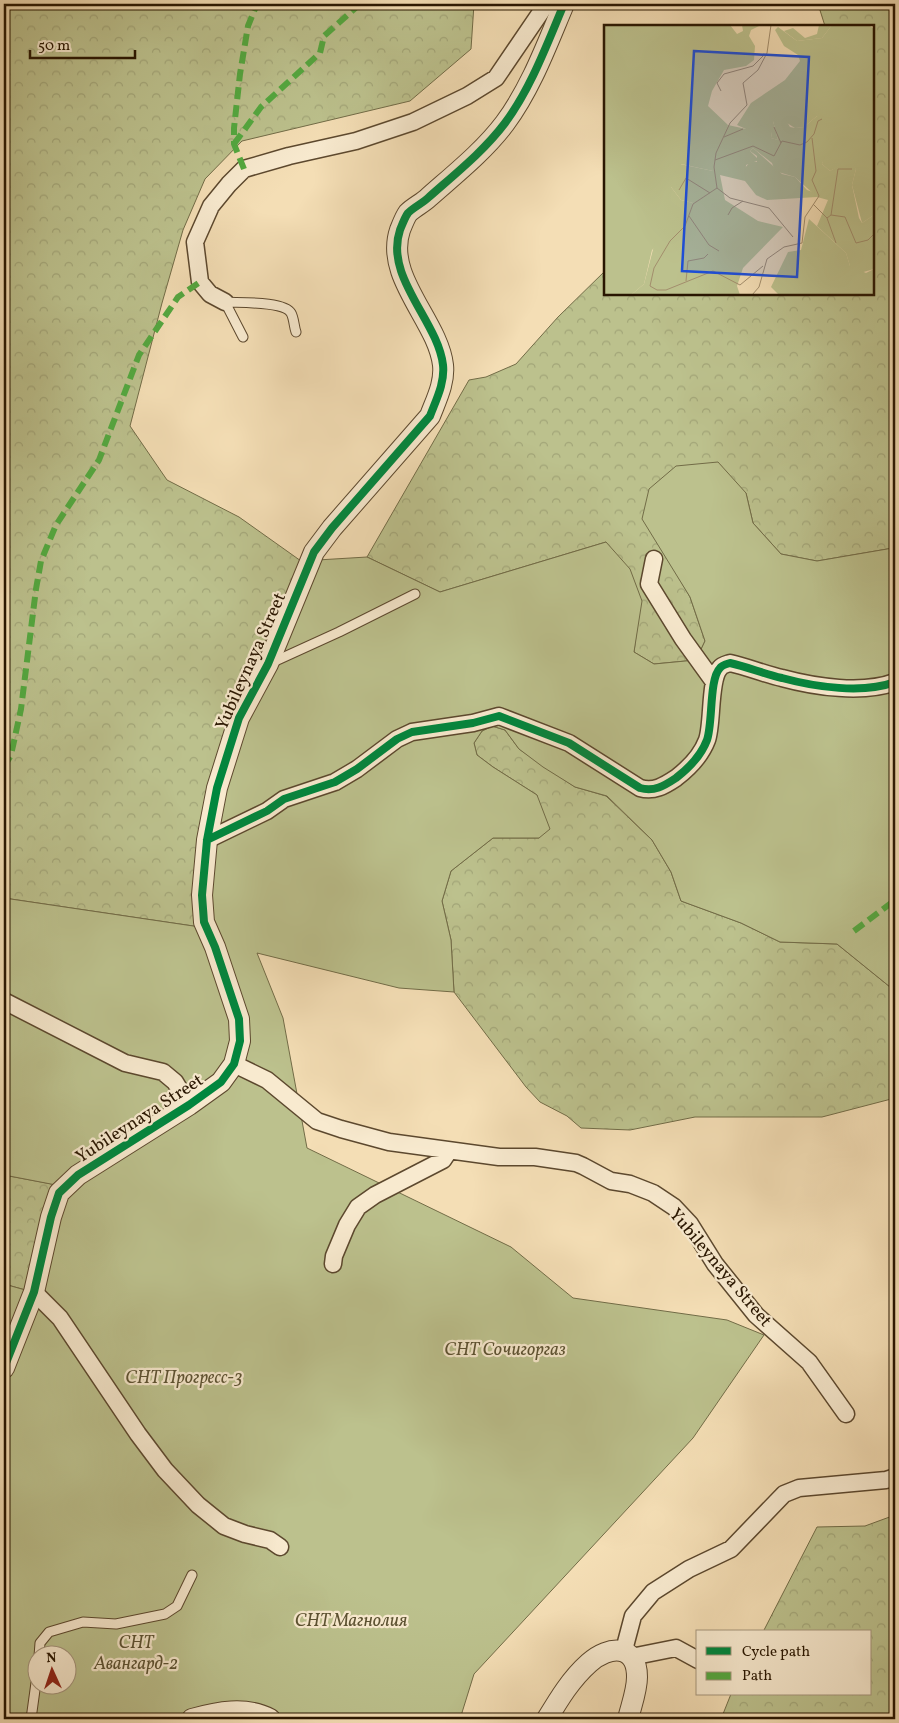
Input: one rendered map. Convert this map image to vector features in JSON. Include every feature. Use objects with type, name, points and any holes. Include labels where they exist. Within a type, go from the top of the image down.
[{"type":"street","points":[[225,302],[210,294],[200,282],[195,242],[211,206],[229,184],[244,170],[289,156],[356,141],[413,122],[467,96],[496,78],[548,4]]},
{"type":"street","name":"Yubileynaya Street","points":[[4,1368],[34,1292],[51,1217],[59,1193],[78,1175],[189,1105],[221,1082],[234,1064],[240,1041],[239,1019],[215,946],[204,922],[202,895],[207,840],[217,788],[239,718],[268,664],[314,552],[332,528],[430,416],[442,381],[443,365],[438,346],[402,273],[397,249],[399,232],[408,214],[475,156],[505,123],[528,84],[564,4]]},
{"type":"street","points":[[654,559],[649,584],[682,639],[714,682]]},
{"type":"street","points":[[207,840],[267,811],[284,799],[335,782],[358,769],[397,739],[412,732],[472,723],[499,716],[569,744],[640,788],[647,790],[665,786],[688,769],[702,751],[708,737],[714,682],[718,669],[730,663],[782,678],[838,688],[863,689],[895,682]]},
{"type":"street","points":[[4,1001],[125,1063],[163,1072],[175,1082],[189,1105]]},
{"type":"street","name":"Yubileynaya Street","points":[[234,1064],[267,1080],[317,1121],[389,1142],[499,1157],[535,1158],[576,1163],[611,1181],[630,1184],[653,1193],[674,1207],[690,1224],[716,1264],[756,1315],[809,1362],[846,1414]]},
{"type":"street","points":[[333,1264],[334,1256],[347,1225],[358,1208],[375,1195],[443,1160],[449,1150]]},
{"type":"street","points":[[34,1292],[60,1318],[138,1434],[165,1470],[198,1505],[224,1526],[245,1534],[270,1540],[280,1546]]},
{"type":"street","points":[[628,1719],[637,1679],[636,1667],[628,1653],[633,1616],[653,1592],[689,1569],[731,1549],[784,1494],[798,1488],[886,1480],[895,1477]]},
{"type":"street","points":[[547,1719],[577,1675],[590,1661],[606,1652],[616,1650],[628,1653],[676,1648],[696,1659]]},
{"type":"street","points":[[192,1719],[206,1715],[241,1711],[261,1714],[270,1719]]},
{"type":"lane","points":[[243,338],[225,302],[270,304],[284,307],[291,312],[296,332]]},
{"type":"lane","points":[[268,664],[339,632],[415,594]]},
{"type":"lane","points":[[40,1646],[49,1632],[83,1622],[116,1624],[165,1614],[177,1606],[192,1575]]},
{"type":"lane","points":[[31,1719],[34,1696]]},
{"type":"green space","points":[[4,4],[474,4],[471,49],[410,101],[242,141],[205,179],[183,230],[130,426],[167,480],[239,517],[301,561],[200,927],[4,898]]},
{"type":"green space","points":[[818,4],[895,4],[895,546],[893,548],[817,561],[781,554],[753,523],[746,493],[668,559],[690,597],[705,641],[696,660],[654,664],[634,652],[637,628],[606,542],[440,592],[367,557],[469,380],[486,377],[516,364],[558,317],[604,272],[604,295],[874,295],[874,25],[825,25]]},
{"type":"green space","points":[[718,462],[746,493],[753,523],[781,554],[817,561],[893,548],[895,546],[895,991],[837,944],[780,942],[741,923],[681,901],[671,872],[652,840],[607,796],[575,787],[519,749],[505,730],[492,726],[482,731],[474,743],[477,755],[537,795],[550,829],[539,838],[493,838],[451,871],[442,901],[451,940],[454,992],[399,988],[257,953],[283,1018],[307,1148],[511,1247],[573,1298],[727,1320],[764,1335],[693,1438],[474,1674],[460,1719],[4,1719],[4,1284],[29,1291],[56,1185],[4,1175],[4,898],[200,927],[227,726],[301,561],[367,557],[440,592],[606,542],[630,569],[642,601],[634,652],[654,664],[696,660],[705,641],[690,597],[642,519],[649,489],[676,466]]},
{"type":"green space","points":[[492,726],[505,730],[519,749],[575,787],[606,796],[652,840],[671,872],[681,901],[741,923],[780,942],[837,944],[895,991],[895,1098],[822,1117],[695,1117],[630,1130],[581,1128],[567,1116],[540,1102],[526,1087],[454,992],[451,940],[442,901],[451,871],[493,838],[539,838],[537,795],[477,755],[474,743],[482,731]]},
{"type":"green space","points":[[4,1175],[57,1185],[29,1291],[4,1284]]},
{"type":"green space","points":[[895,1515],[895,1719],[721,1719],[730,1696],[872,1696],[872,1630],[764,1630],[817,1527],[865,1526]]},
{"type":"marked path","points":[[244,169],[234,144],[234,128],[248,26],[257,4]]},
{"type":"marked path","points":[[234,144],[261,107],[320,53],[324,36],[360,4]]},
{"type":"marked path","points":[[4,767],[11,755],[21,709],[41,561],[56,525],[99,460],[139,355],[178,297],[200,282]]},
{"type":"marked path","points":[[854,931],[895,900]]},
{"type":"cycle path","points":[[4,1368],[34,1292],[51,1217],[59,1193],[78,1175],[189,1105],[221,1082],[234,1064],[240,1041],[239,1019],[215,947],[204,922],[202,895],[207,840],[217,788],[239,718],[268,664],[314,552],[332,528],[430,416],[440,391],[443,365],[439,348],[405,282],[399,265],[397,247],[400,230],[408,213],[427,199],[479,153],[505,123],[531,81],[564,4]]},
{"type":"cycle path","points":[[207,840],[267,811],[284,799],[335,782],[357,769],[397,739],[412,732],[473,723],[499,716],[569,743],[640,788],[654,789],[676,778],[690,766],[701,751],[709,732],[714,682],[721,667],[725,665],[730,663],[795,681],[839,688],[868,688],[895,682]]},
{"type":"park label","name":"СНТ Сочигоргаз","points":[[505,1349]]},
{"type":"park label","name":"СНТ Прогресс-3","points":[[184,1377]]},
{"type":"park label","name":"СНТ Магнолия","points":[[351,1620]]},
{"type":"park label","name":"СНТ Авангард-2","points":[[136,1652]]}]
